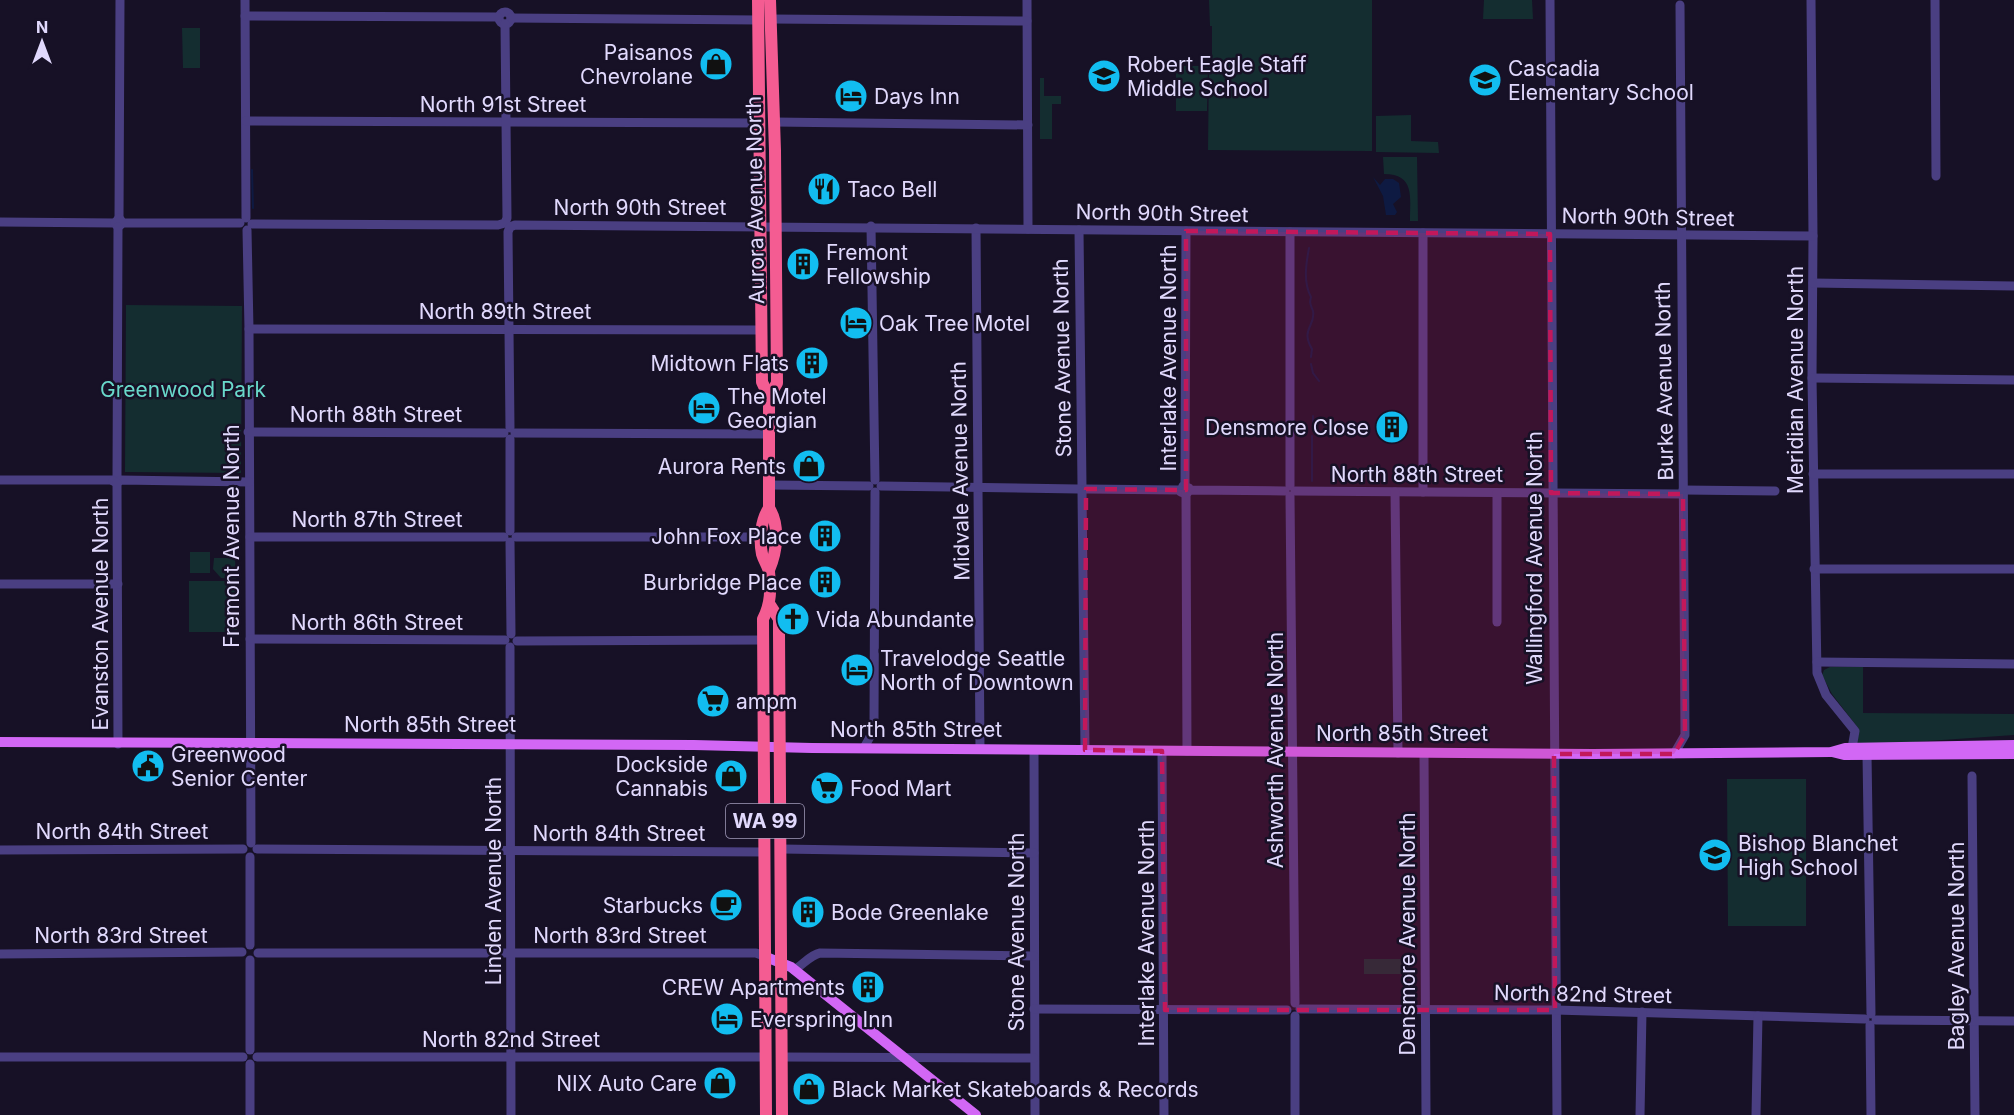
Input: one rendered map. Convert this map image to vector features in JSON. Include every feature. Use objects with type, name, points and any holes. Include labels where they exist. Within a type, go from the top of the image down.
[{"type":"highway","name":"Aurora Avenue North","points":[[758,0],[765,20],[774,98],[777,383],[769,397]]},
{"type":"highway","name":"Aurora Avenue North","points":[[769,570],[775,556],[775,538],[774,516],[769,508],[769,397],[762,382],[759,63],[770,0]]},
{"type":"highway","points":[[759,63],[766,72],[767,94],[774,98]]},
{"type":"highway","name":"Aurora Avenue North","points":[[766,1115],[766,957],[759,852],[764,746],[763,619],[770,605],[769,570],[762,554],[762,518],[769,508]]},
{"type":"highway","name":"Aurora Avenue North","points":[[770,605],[779,619],[782,1115]]},
{"type":"main road","name":"North 85th Street","points":[[0,742],[510,744],[1554,754],[1831,752],[1852,748],[2014,745]]},
{"type":"main road","name":"North 85th Street","points":[[1831,752],[1844,755],[2014,754]]},
{"type":"main road","points":[[766,957],[794,970],[976,1115]]},
{"type":"street","name":"Evanston Avenue North","points":[[118,744],[120,0]]},
{"type":"street","name":"Fremont Avenue North","points":[[245,0],[249,329],[250,945]]},
{"type":"street","name":"Linden Avenue North","points":[[505,0],[510,328],[511,1115]]},
{"type":"street","points":[[1027,0],[1028,229]]},
{"type":"street","name":"Wallingford Avenue North","points":[[1550,0],[1557,1115]]},
{"type":"street","name":"Meridian Avenue North","points":[[1811,0],[1812,378],[1817,662],[1818,680],[1824,691],[1855,731],[1852,748]]},
{"type":"street","points":[[1935,0],[1936,176]]},
{"type":"street","name":"Burke Avenue North","points":[[1674,754],[1685,735],[1680,5]]},
{"type":"street","points":[[245,16],[1027,21]]},
{"type":"street","name":"North 91st Street","points":[[246,121],[760,123]]},
{"type":"street","points":[[774,122],[1028,125]]},
{"type":"street","name":"North 90th Street","points":[[0,222],[776,225],[1813,236]]},
{"type":"street","points":[[864,748],[872,733],[874,722],[875,486],[871,226]]},
{"type":"street","name":"Midvale Avenue North","points":[[976,228],[980,748]]},
{"type":"street","name":"Stone Avenue North","points":[[1079,230],[1085,750]]},
{"type":"street","name":"Interlake Avenue North","points":[[1186,231],[1187,751]]},
{"type":"street","name":"Ashworth Avenue North","points":[[1290,232],[1295,1115]]},
{"type":"street","points":[[1423,233],[1423,492]]},
{"type":"street","points":[[1813,283],[2014,286]]},
{"type":"street","name":"North 89th Street","points":[[249,329],[762,330]]},
{"type":"street","points":[[1812,378],[2014,380]]},
{"type":"street","name":"North 88th Street","points":[[248,432],[770,434]]},
{"type":"street","points":[[1813,474],[2014,474]]},
{"type":"street","points":[[0,480],[249,482]]},
{"type":"street","name":"North 88th Street","points":[[769,485],[1497,493],[1775,491]]},
{"type":"street","points":[[1395,492],[1398,753]]},
{"type":"street","points":[[1497,493],[1497,622]]},
{"type":"street","name":"North 87th Street","points":[[250,537],[762,537]]},
{"type":"street","points":[[1814,569],[2014,569]]},
{"type":"street","points":[[0,584],[118,584]]},
{"type":"street","name":"North 86th Street","points":[[250,639],[764,640]]},
{"type":"street","points":[[1817,662],[2014,663]]},
{"type":"street","name":"Stone Avenue North","points":[[1034,750],[1035,1115]]},
{"type":"street","name":"Interlake Avenue North","points":[[1162,751],[1164,1115]]},
{"type":"street","name":"Densmore Avenue North","points":[[1424,753],[1426,1115]]},
{"type":"street","points":[[1867,755],[1871,1115]]},
{"type":"street","name":"Bagley Avenue North","points":[[1972,776],[1975,1115]]},
{"type":"street","points":[[782,849],[1034,853]]},
{"type":"street","name":"North 84th Street","points":[[0,850],[759,852]]},
{"type":"street","points":[[250,945],[256,948],[258,953],[255,959],[250,960],[245,958],[243,952],[245,947],[250,945]]},
{"type":"street","name":"North 83rd Street","points":[[0,954],[243,952]]},
{"type":"street","name":"North 83rd Street","points":[[258,953],[756,953],[766,957]]},
{"type":"street","points":[[794,970],[812,956],[820,953],[1034,956]]},
{"type":"street","points":[[250,960],[250,1115]]},
{"type":"street","name":"North 82nd Street","points":[[1034,1009],[1555,1010],[1870,1020],[2014,1021]]},
{"type":"street","points":[[1640,1115],[1642,1012]]},
{"type":"street","points":[[1756,1115],[1758,1016]]},
{"type":"street","name":"North 82nd Street","points":[[0,1057],[766,1057]]},
{"type":"street","points":[[782,1057],[1034,1058]]},
{"type":"highlighted area","points":[[1186,231],[1550,234],[1551,493],[1683,494],[1685,735],[1674,754],[1554,754],[1555,1010],[1165,1010],[1162,751],[1085,750],[1086,489],[1186,490]]},
{"type":"green space","points":[[1209,0],[1372,0],[1372,151],[1208,150],[1209,63],[1212,63]]},
{"type":"green space","points":[[1484,0],[1532,0],[1533,19],[1483,19]]},
{"type":"green space","points":[[182,28],[200,28],[200,68],[183,68]]},
{"type":"green space","points":[[1176,66],[1208,66],[1207,111],[1176,111]]},
{"type":"green space","points":[[1040,78],[1044,78],[1044,96],[1061,96],[1061,104],[1052,104],[1052,139],[1040,139]]},
{"type":"green space","points":[[1411,115],[1411,141],[1438,142],[1439,153],[1376,152],[1376,116]]},
{"type":"green space","points":[[1383,157],[1417,157],[1418,221],[1410,221],[1409,188],[1401,178],[1384,174]]},
{"type":"green space","name":"Greenwood Park","points":[[126,305],[242,306],[241,473],[125,472]]},
{"type":"green space","points":[[190,552],[210,552],[210,573],[190,573]]},
{"type":"green space","points":[[214,558],[235,558],[236,579],[221,578],[213,569]]},
{"type":"green space","points":[[189,581],[237,581],[237,632],[189,632]]},
{"type":"green space","points":[[1830,667],[1863,667],[1863,713],[2014,714],[2014,735],[1899,743],[1857,743],[1859,729],[1832,694],[1822,675],[1824,670]]},
{"type":"green space","points":[[1727,779],[1806,779],[1806,926],[1728,926]]},
{"type":"green space","points":[[1364,959],[1409,959],[1409,974],[1364,974]]},
{"type":"water","points":[[1373,177],[1380,185],[1385,179],[1393,179],[1399,183],[1401,197],[1393,204],[1397,212],[1395,215],[1386,215],[1383,196]]},
{"type":"waterway","points":[[252,170],[253,208]]},
{"type":"waterway","points":[[1309,248],[1306,273],[1313,311],[1308,332],[1312,349],[1311,357]]},
{"type":"waterway","points":[[1311,364],[1313,373],[1319,381]]},
{"type":"waterway","points":[[1313,416],[1313,428]]},
{"type":"waterway","points":[[1312,436],[1312,481]]},
{"type":"place","name":"Paisanos Chevrolane","points":[[716,64]]},
{"type":"place","name":"Robert Eagle Staff Middle School","points":[[1104,76]]},
{"type":"place","name":"Cascadia Elementary School","points":[[1485,80]]},
{"type":"place","name":"Days Inn","points":[[851,96]]},
{"type":"place","name":"Taco Bell","points":[[824,189]]},
{"type":"place","name":"Fremont Fellowship","points":[[803,264]]},
{"type":"place","name":"Oak Tree Motel","points":[[856,323]]},
{"type":"place","name":"Midtown Flats","points":[[812,363]]},
{"type":"place","name":"The Motel Georgian","points":[[704,408]]},
{"type":"place","name":"Densmore Close","points":[[1392,427]]},
{"type":"place","name":"Aurora Rents","points":[[809,466]]},
{"type":"place","name":"John Fox Place","points":[[825,536]]},
{"type":"place","name":"Burbridge Place","points":[[825,582]]},
{"type":"place","name":"Vida Abundante","points":[[793,619]]},
{"type":"place","name":"Travelodge Seattle North of Downtown","points":[[857,670]]},
{"type":"place","name":"ampm","points":[[713,701]]},
{"type":"place","name":"Greenwood Senior Center","points":[[148,766]]},
{"type":"place","name":"Dockside Cannabis","points":[[731,776]]},
{"type":"place","name":"Food Mart","points":[[827,788]]},
{"type":"place","name":"Bishop Blanchet High School","points":[[1715,855]]},
{"type":"place","name":"Starbucks","points":[[726,905]]},
{"type":"place","name":"Bode Greenlake","points":[[808,912]]},
{"type":"place","name":"CREW Apartments","points":[[868,987]]},
{"type":"place","name":"Everspring Inn","points":[[727,1019]]},
{"type":"place","name":"NIX Auto Care","points":[[720,1083]]},
{"type":"place","name":"Black Market Skateboards & Records","points":[[809,1089]]}]
